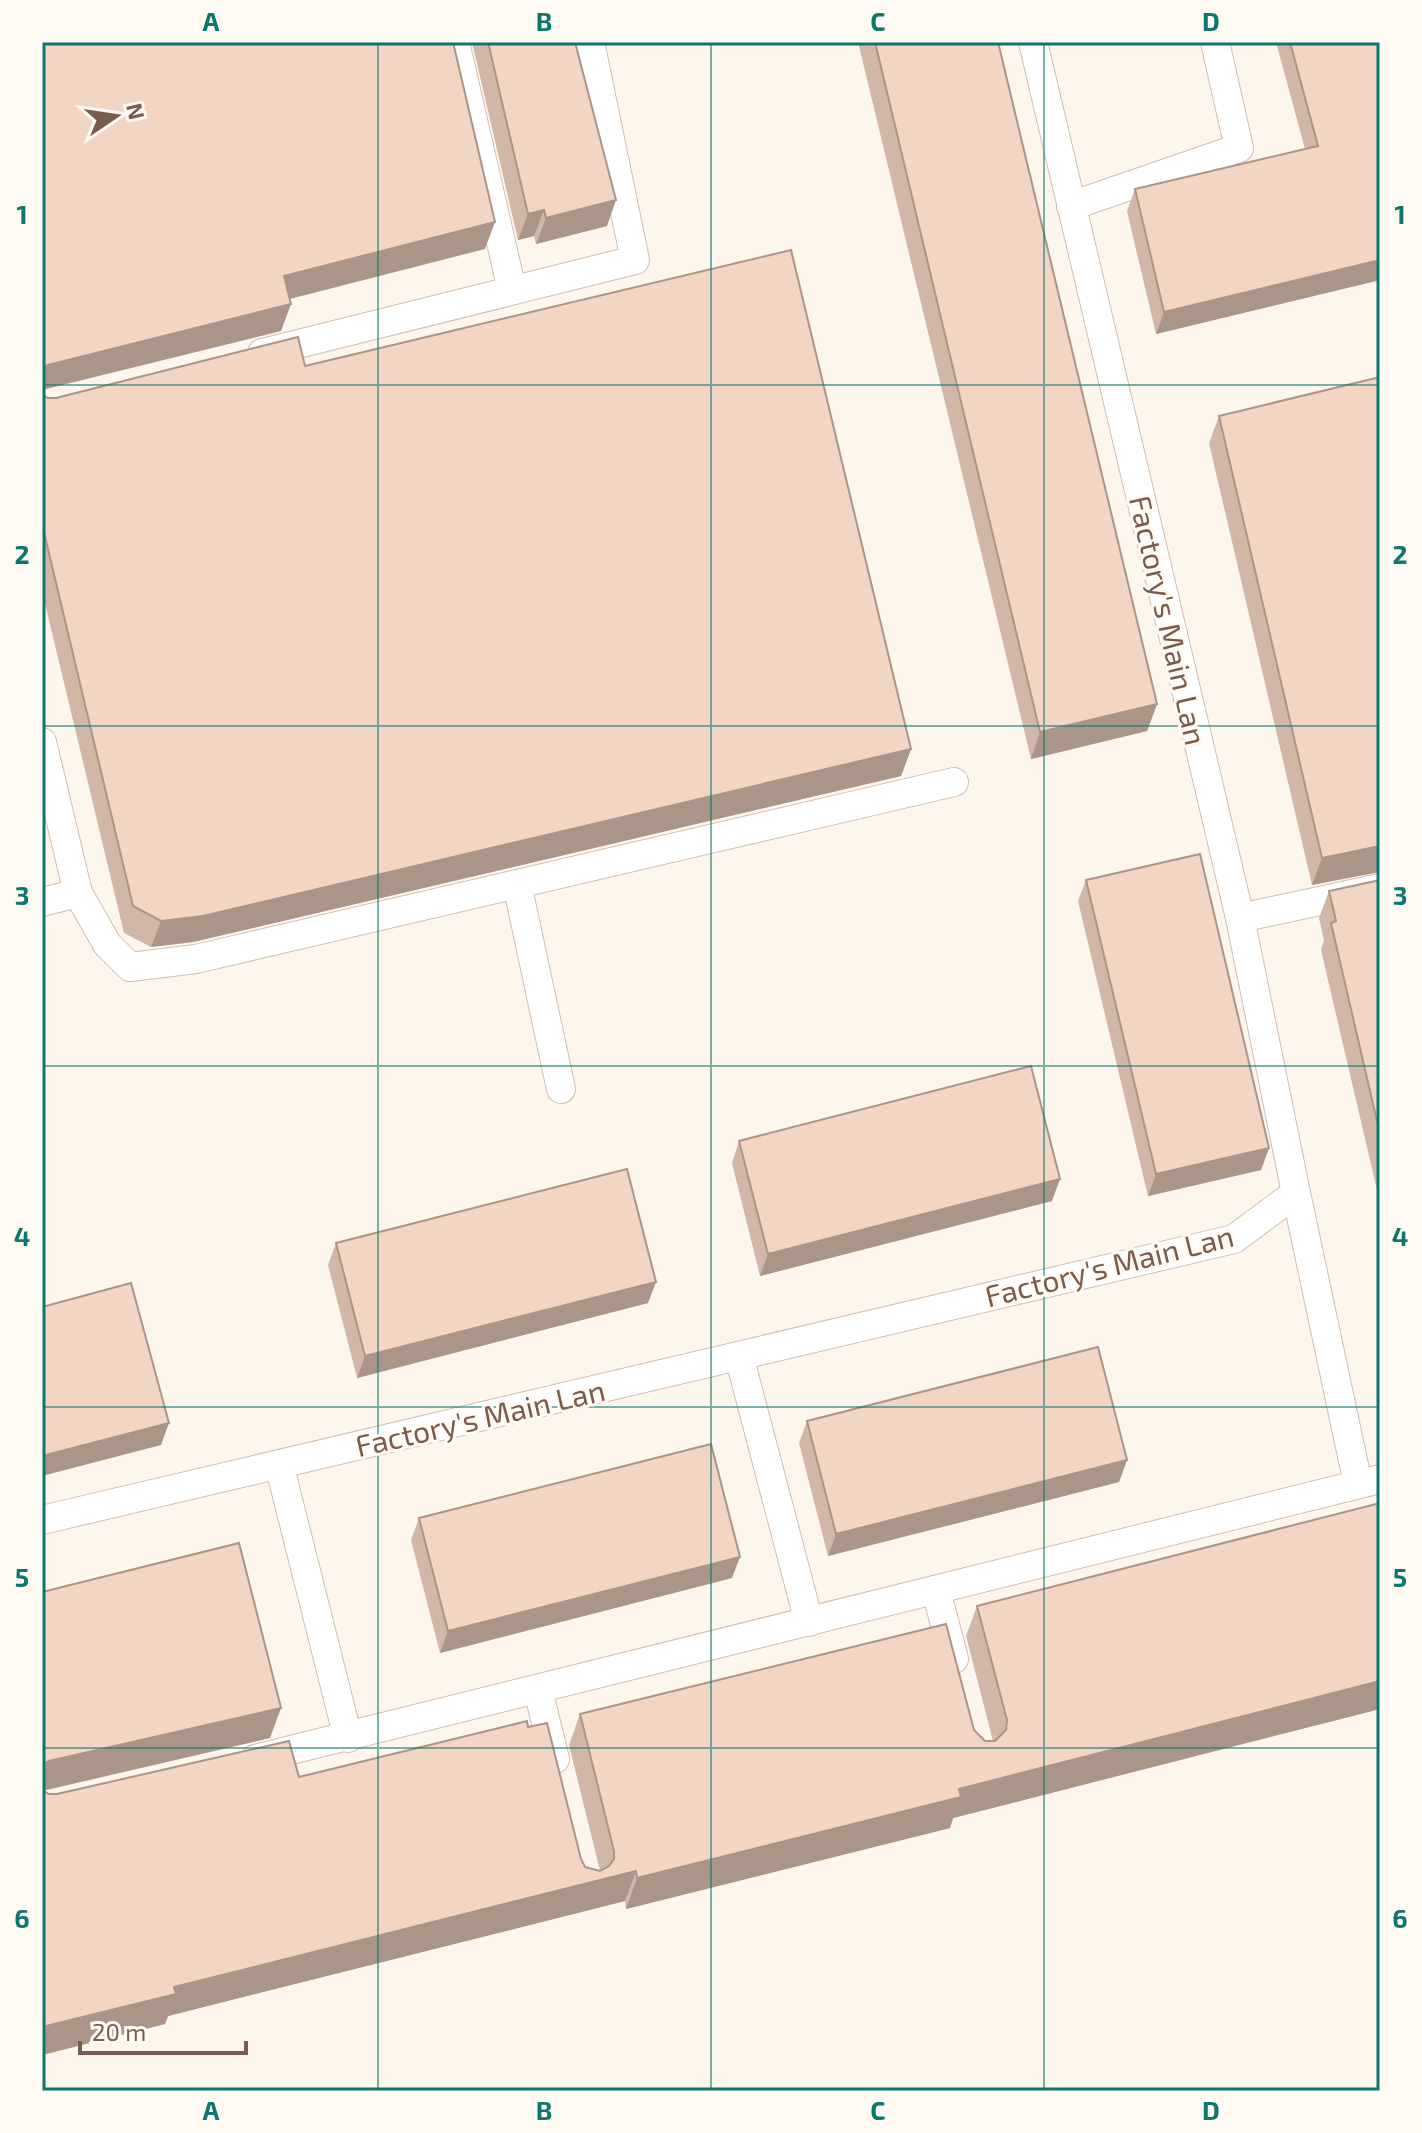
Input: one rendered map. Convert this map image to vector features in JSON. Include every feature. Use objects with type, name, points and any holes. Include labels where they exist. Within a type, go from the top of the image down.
[{"type":"lane","points":[[455,42],[512,290]]},
{"type":"lane","points":[[239,359],[635,260],[590,42]]},
{"type":"lane","name":"Factory's Main Lan","points":[[42,1520],[1234,1239],[1296,1193],[1240,918],[1033,42]]},
{"type":"lane","points":[[1071,206],[1239,148],[1215,42]]},
{"type":"lane","points":[[42,742],[78,893],[107,944],[130,967],[196,959],[954,782]]},
{"type":"lane","points":[[517,884],[561,1089]]},
{"type":"lane","points":[[1240,918],[1380,888]]},
{"type":"lane","points":[[42,902],[78,893]]},
{"type":"lane","points":[[226,1766],[1369,1482],[1296,1193]]},
{"type":"lane","points":[[739,1356],[809,1622]]},
{"type":"lane","points":[[279,1464],[348,1738]]},
{"type":"lane","points":[[936,1590],[960,1680]]},
{"type":"lane","points":[[538,1690],[560,1780]]},
{"type":"building","points":[[42,42],[453,42],[495,222],[284,276],[291,304],[42,368]]},
{"type":"building","points":[[488,42],[575,42],[616,200],[546,218],[544,210],[528,214]]},
{"type":"building","points":[[875,42],[998,42],[1157,704],[1040,732]]},
{"type":"building","points":[[1290,42],[1380,42],[1380,260],[1164,312],[1135,189],[1318,146]]},
{"type":"building","points":[[791,250],[911,749],[203,916],[161,921],[133,906],[42,524],[42,395],[56,398],[298,337],[305,366]]},
{"type":"building","points":[[1380,377],[1380,846],[1322,858],[1219,416]]},
{"type":"building","points":[[1200,854],[1269,1148],[1156,1174],[1086,880]]},
{"type":"building","points":[[1380,880],[1380,1134],[1331,923],[1336,921],[1329,891]]},
{"type":"building","points":[[1031,1066],[1060,1179],[768,1254],[739,1141]]},
{"type":"building","points":[[627,1169],[656,1282],[365,1356],[336,1243]]},
{"type":"building","points":[[131,1283],[169,1423],[42,1456],[42,1307]]},
{"type":"building","points":[[1098,1347],[1127,1460],[836,1534],[807,1421]]},
{"type":"building","points":[[711,1444],[740,1557],[448,1631],[419,1518]]},
{"type":"building","points":[[1380,1503],[1380,1681],[959,1789],[961,1797],[637,1878],[636,1871],[174,1987],[176,1994],[42,2027],[42,1790],[57,1794],[289,1741],[299,1777],[527,1721],[528,1727],[547,1723],[581,1859],[585,1867],[600,1871],[614,1859],[614,1851],[580,1714],[946,1624],[974,1730],[985,1741],[995,1741],[1006,1730],[1007,1720],[977,1606]]},
{"type":"building","points":[[239,1543],[281,1708],[42,1765],[42,1592]]}]
